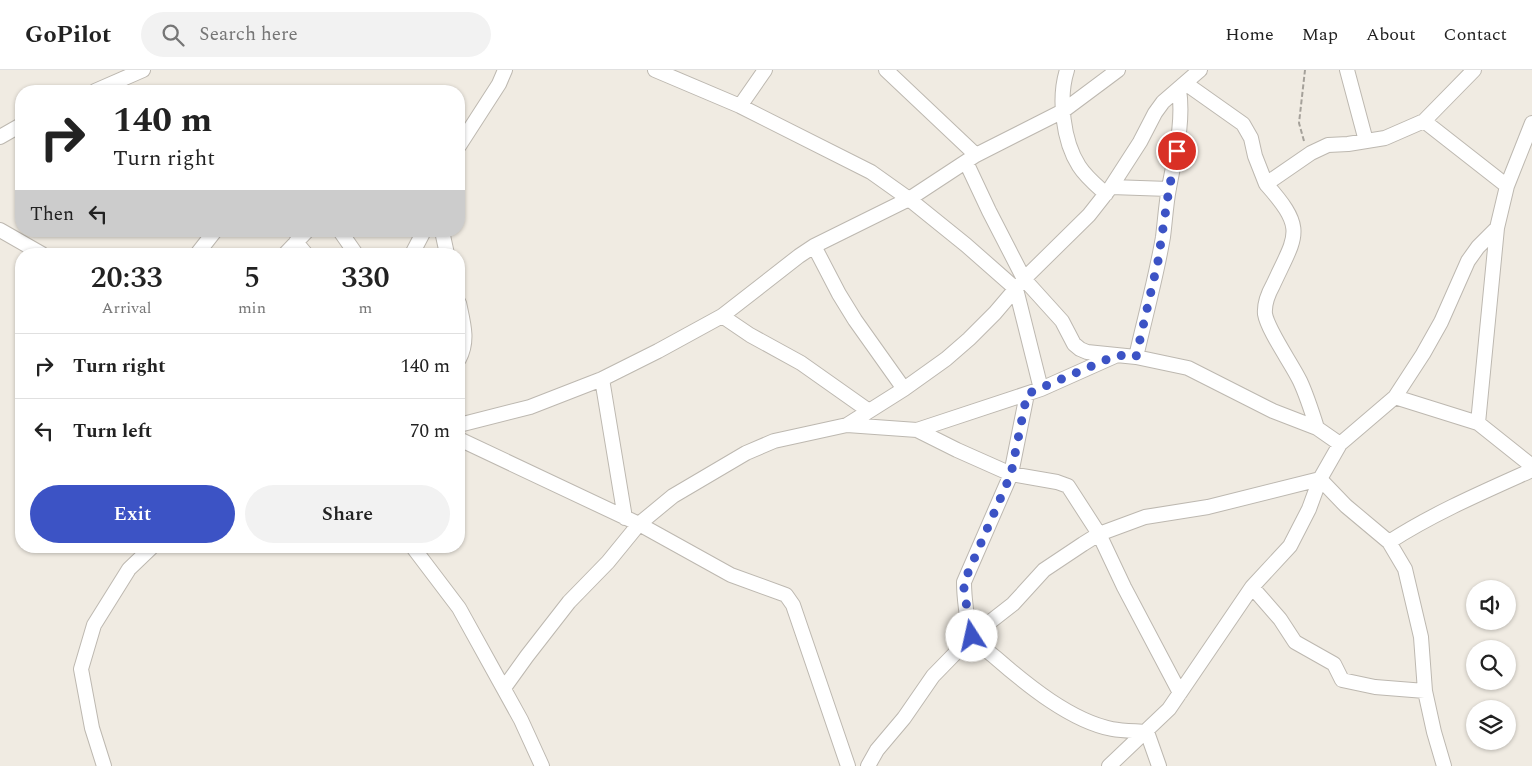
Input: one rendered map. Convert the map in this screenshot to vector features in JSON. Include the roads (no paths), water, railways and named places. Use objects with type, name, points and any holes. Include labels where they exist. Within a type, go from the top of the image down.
[{"type":"street","points":[[120,81],[143,70]]},
{"type":"street","points":[[465,137],[499,84],[505,70]]},
{"type":"street","points":[[655,70],[740,106],[871,172],[1020,284],[1062,321],[1074,344],[1080,349],[1087,352],[1136,357],[1188,368],[1274,411],[1317,428],[1340,444]]},
{"type":"street","points":[[740,106],[765,70]]},
{"type":"street","points":[[886,70],[971,159],[989,212],[1020,284],[1040,389]]},
{"type":"street","points":[[1067,70],[1063,91],[1064,127],[1076,162],[1086,175],[1109,191],[1169,189]]},
{"type":"street","points":[[465,424],[530,407],[602,379],[658,351],[722,316],[814,246],[908,199],[971,159],[1063,111],[1118,70]]},
{"type":"street","points":[[1347,70],[1366,141]]},
{"type":"street","points":[[1266,184],[1311,153],[1331,144],[1385,138],[1424,121],[1474,70]]},
{"type":"street","points":[[1188,78],[1243,124],[1251,138],[1255,156],[1266,184],[1290,214],[1294,234],[1291,248],[1267,298],[1265,316],[1300,381],[1317,428]]},
{"type":"street","points":[[1136,357],[1158,261],[1188,78]]},
{"type":"street","points":[[847,425],[904,389],[946,358],[996,313],[1020,284],[1089,215],[1109,191],[1140,142],[1155,113],[1188,78]]},
{"type":"street","points":[[1424,121],[1507,186]]},
{"type":"street","points":[[1478,423],[1497,228],[1507,186],[1532,123]]},
{"type":"street","points":[[0,137],[15,128]]},
{"type":"street","points":[[1109,766],[1147,732],[1169,709],[1252,587],[1290,546],[1309,509],[1320,479],[1340,444],[1395,397],[1441,322],[1468,261],[1478,247],[1497,228]]},
{"type":"street","points":[[0,230],[32,248]]},
{"type":"street","points":[[200,248],[206,237]]},
{"type":"street","points":[[290,248],[299,237]]},
{"type":"street","points":[[344,237],[352,248]]},
{"type":"street","points":[[814,246],[855,320],[904,389]]},
{"type":"street","points":[[722,316],[750,335],[801,363],[869,411]]},
{"type":"street","points":[[504,688],[569,602],[608,562],[639,524],[674,496],[746,453],[774,441],[847,425],[917,430],[1027,394],[1117,355]]},
{"type":"street","points":[[602,379],[625,518]]},
{"type":"street","points":[[1027,394],[1011,474],[964,582],[972,636],[1018,677],[1042,695],[1064,708],[1111,729],[1147,732]]},
{"type":"street","points":[[1395,397],[1478,423],[1532,466]]},
{"type":"street","points":[[917,430],[1011,474],[1057,482],[1068,486],[1099,534],[1180,693]]},
{"type":"street","points":[[465,442],[639,524],[732,575],[786,595],[789,598],[848,766]]},
{"type":"street","points":[[1389,542],[1432,517],[1532,470]]},
{"type":"street","points":[[868,766],[877,750],[904,718],[933,676],[972,636],[1013,604],[1044,570],[1099,534],[1145,517],[1208,507],[1320,479]]},
{"type":"street","points":[[1320,479],[1346,506],[1389,542],[1405,569],[1422,637],[1425,690],[1444,766]]},
{"type":"street","points":[[104,766],[92,728],[81,669],[94,625],[129,569],[146,553]]},
{"type":"street","points":[[417,553],[458,608],[522,720],[542,766]]},
{"type":"street","points":[[1252,587],[1280,619],[1295,642],[1334,664],[1342,680],[1375,687],[1425,690]]},
{"type":"street","points":[[1147,732],[1159,766]]}]
